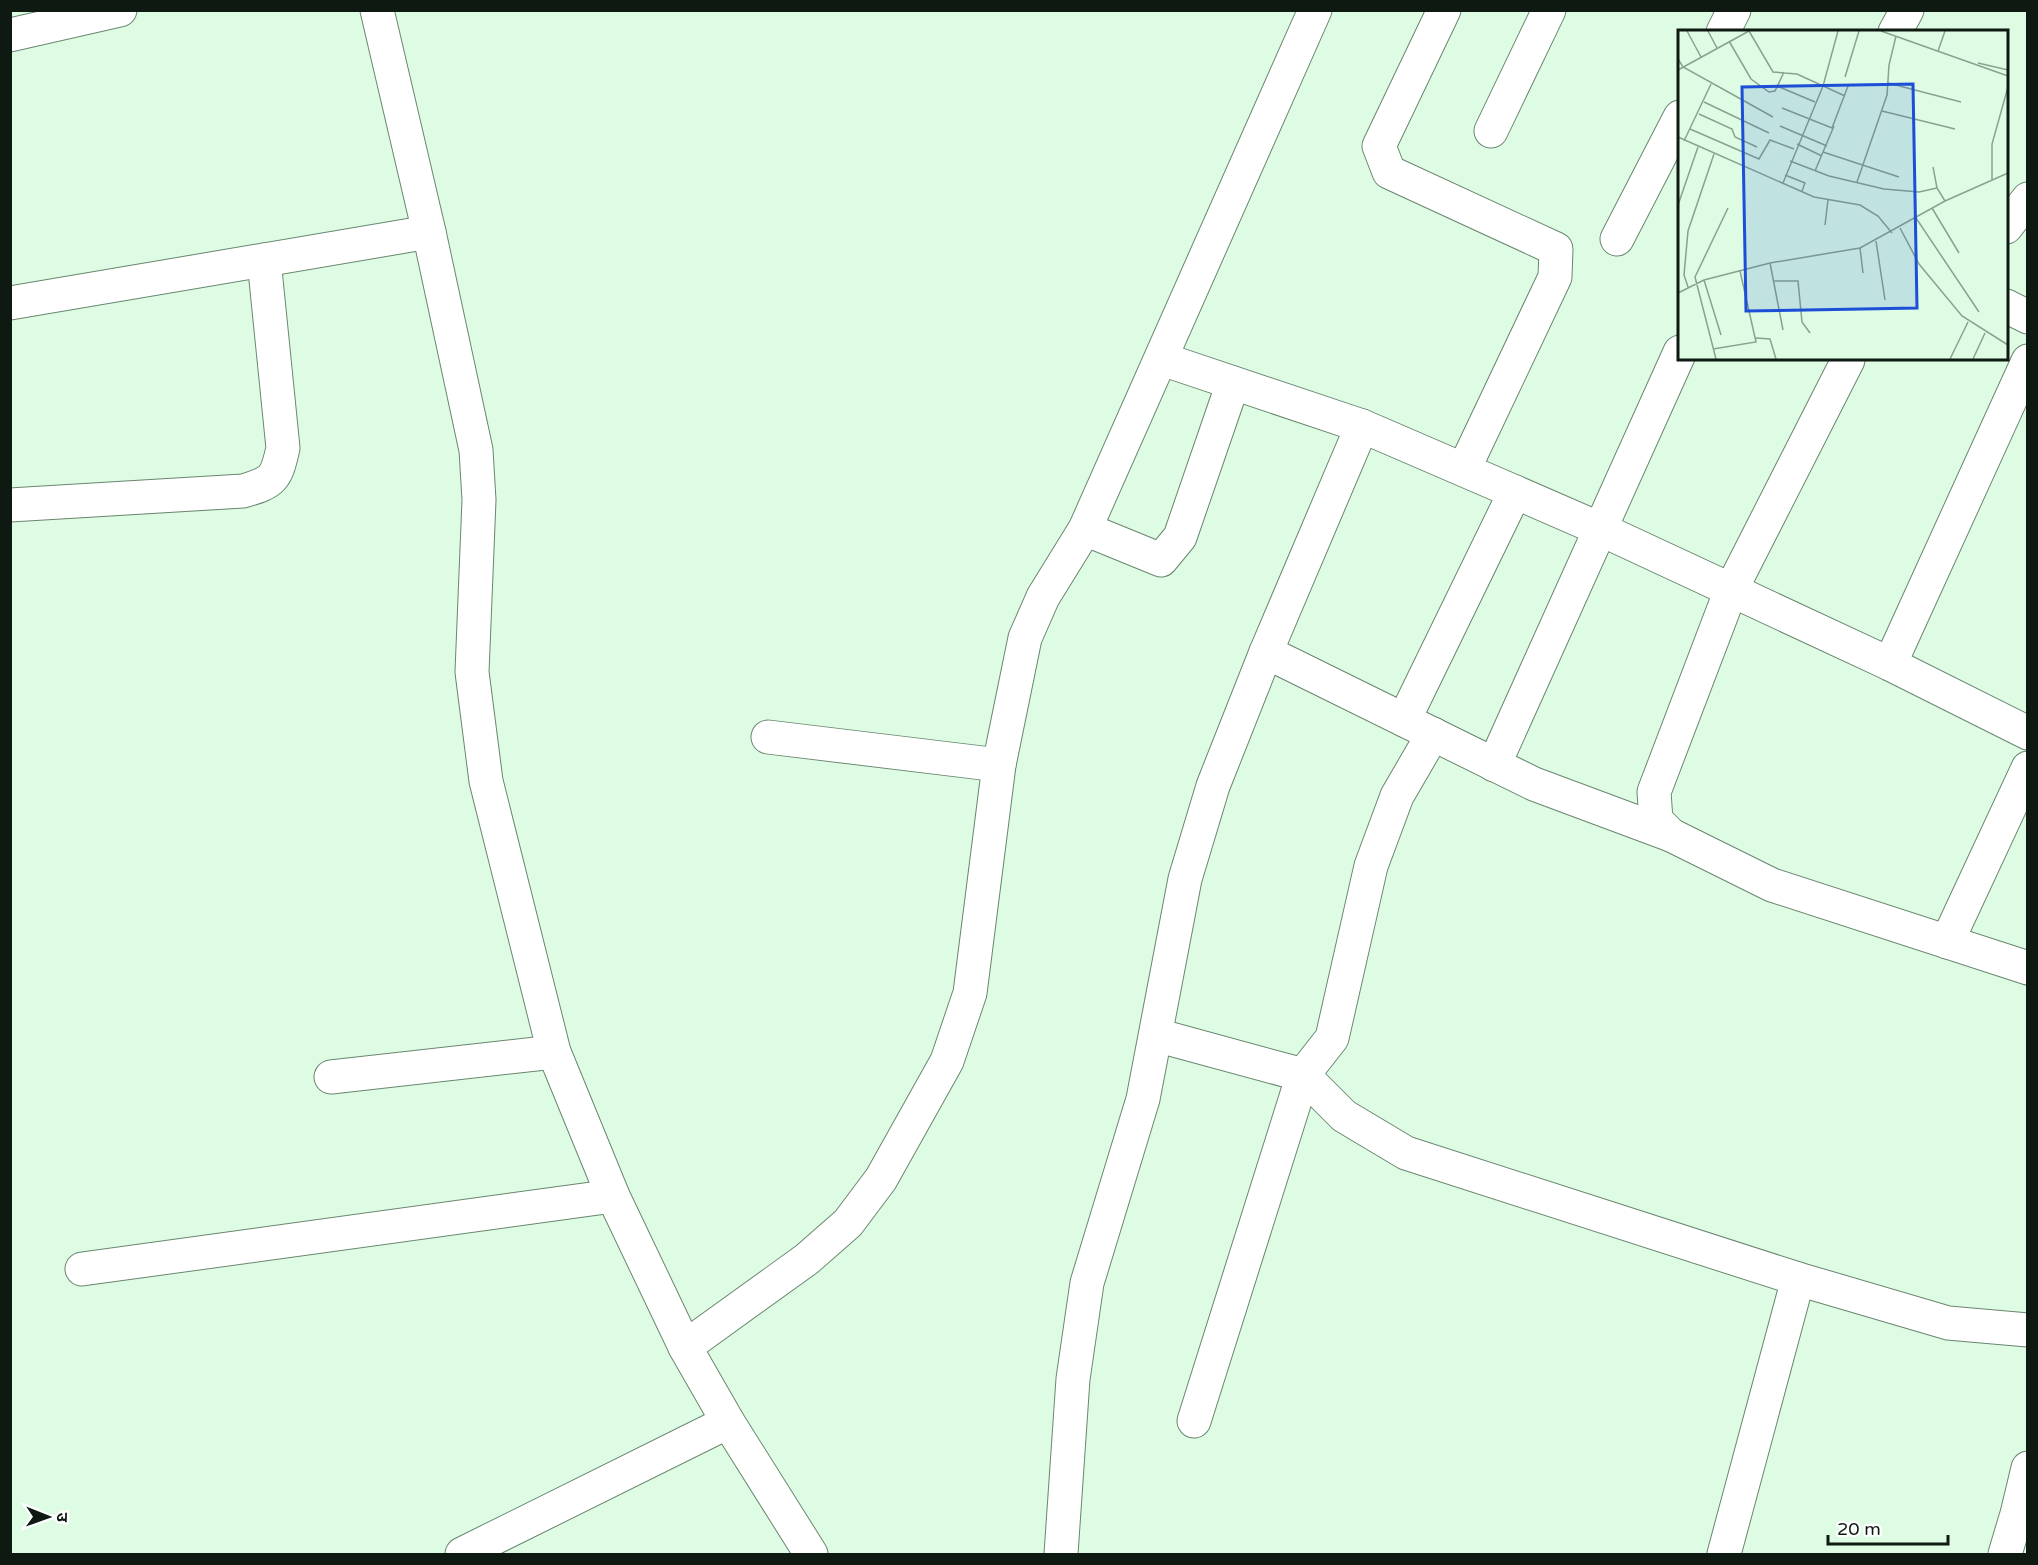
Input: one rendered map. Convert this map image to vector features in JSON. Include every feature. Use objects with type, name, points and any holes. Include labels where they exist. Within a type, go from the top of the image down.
[{"type":"street","points":[[10,35],[120,10]]},
{"type":"street","points":[[377,10],[429,232],[476,450],[479,500],[472,672],[486,780],[554,1052],[613,1196],[685,1347],[728,1422],[812,1554]]},
{"type":"street","points":[[685,1347],[807,1259],[848,1223],[881,1179],[947,1061],[970,993],[999,765],[1025,638],[1043,597],[1085,529],[1315,10]]},
{"type":"street","points":[[1444,10],[1379,146],[1389,172],[1556,249],[1555,277],[1464,469]]},
{"type":"street","points":[[1491,131],[1549,10]]},
{"type":"street","points":[[1724,30],[1734,10]]},
{"type":"street","points":[[1896,30],[1907,10]]},
{"type":"street","points":[[1617,240],[1678,121]]},
{"type":"street","points":[[2008,226],[2028,199]]},
{"type":"street","points":[[10,303],[429,232]]},
{"type":"street","points":[[10,505],[243,491],[266,484],[278,471],[283,448],[264,260]]},
{"type":"street","points":[[2008,306],[2028,316]]},
{"type":"street","points":[[1494,765],[1678,356]]},
{"type":"street","points":[[1162,359],[1362,426],[1464,469],[1600,529],[1890,664],[2028,733]]},
{"type":"street","points":[[1671,835],[1656,820],[1654,792],[1731,590],[1848,360]]},
{"type":"street","points":[[1890,664],[2028,361]]},
{"type":"street","points":[[1085,529],[1161,560],[1180,537],[1233,382]]},
{"type":"street","points":[[1061,1554],[1072,1379],[1087,1283],[1143,1099],[1185,879],[1213,786],[1266,652],[1362,426]]},
{"type":"street","points":[[1404,720],[1515,492]]},
{"type":"street","points":[[1266,652],[1534,784],[1671,835],[1772,885],[2028,968]]},
{"type":"street","points":[[1194,1421],[1303,1075],[1332,1038],[1371,866],[1396,796],[1433,734]]},
{"type":"street","points":[[768,737],[999,765]]},
{"type":"street","points":[[1947,942],[2028,768]]},
{"type":"street","points":[[1156,1035],[1303,1075],[1344,1116],[1406,1153],[1798,1279],[1948,1323],[2028,1330]]},
{"type":"street","points":[[332,1077],[554,1052]]},
{"type":"street","points":[[82,1269],[613,1196]]},
{"type":"street","points":[[1724,1554],[1798,1279]]},
{"type":"street","points":[[462,1554],[728,1422]]},
{"type":"street","points":[[2005,1554],[2028,1468]]}]
